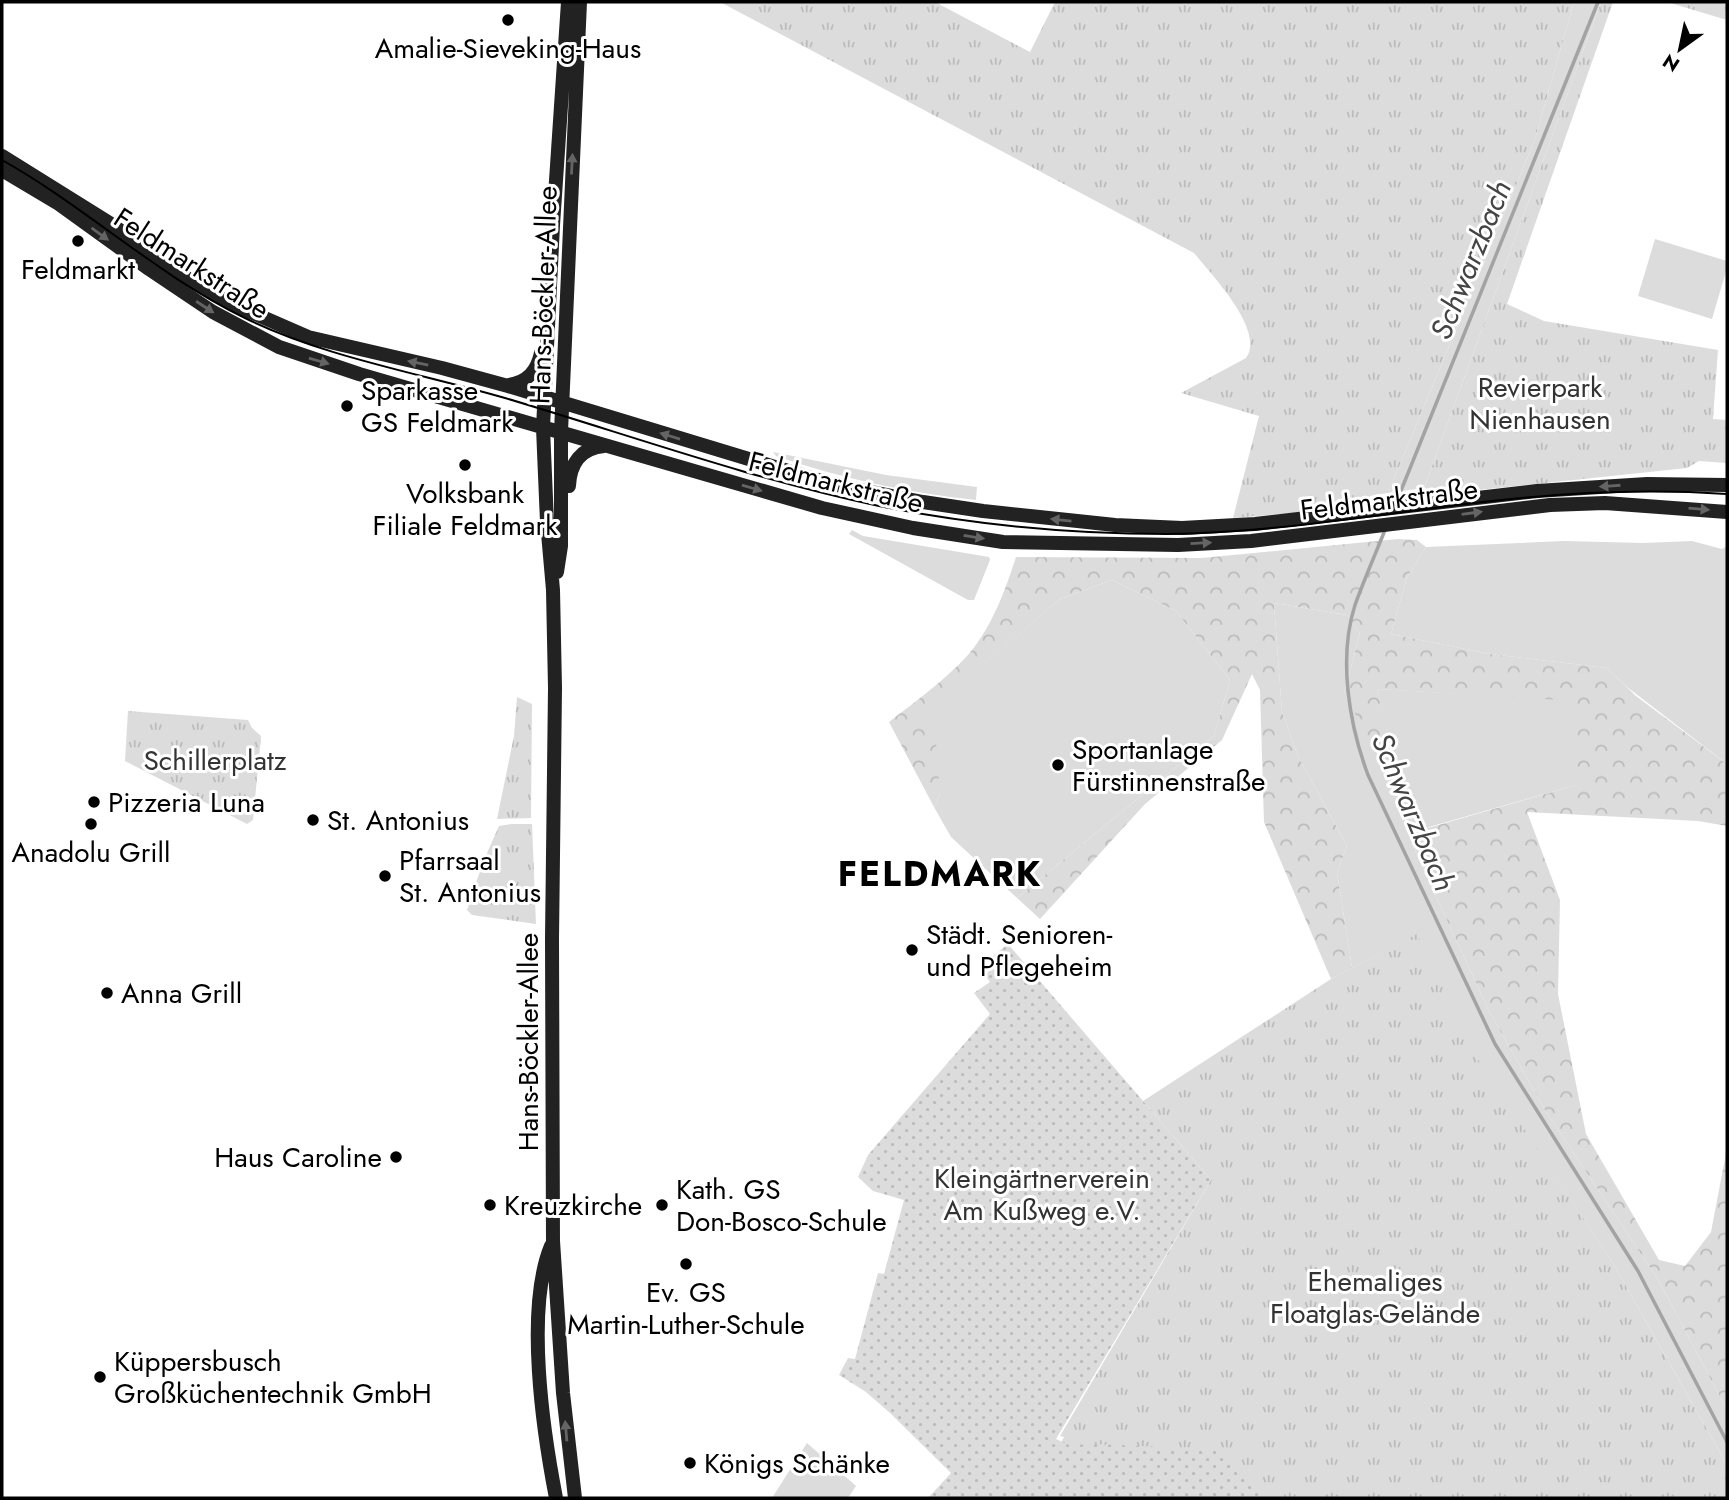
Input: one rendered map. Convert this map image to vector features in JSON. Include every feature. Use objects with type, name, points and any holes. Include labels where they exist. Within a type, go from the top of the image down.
[{"type":"main road","name":"Hans-Böckler-Allee","points":[[568,2],[552,225],[544,428],[547,522],[553,590],[553,1241],[567,1444],[575,1498]]},
{"type":"main road","name":"Hans-Böckler-Allee","points":[[553,590],[561,546],[561,432],[580,2]]},
{"type":"main road","name":"Feldmarkstraße","points":[[2,156],[111,224],[198,284],[230,303],[279,326],[337,345],[442,368],[508,386],[831,484],[923,502],[1115,526],[1182,528],[1255,524],[1537,491],[1647,484],[1727,485]]},
{"type":"main road","name":"Feldmarkstraße","points":[[2,170],[59,204],[213,312],[279,347],[306,358],[822,508],[913,528],[1003,541],[1178,545],[1251,541],[1513,508],[1578,503],[1727,512]]},
{"type":"main road","points":[[508,386],[521,383],[531,375],[538,368],[541,353],[548,348]]},
{"type":"main road","points":[[562,506],[568,500],[573,464],[580,455],[591,447],[609,446]]},
{"type":"main road","name":"Hans-Böckler-Allee","points":[[553,1241],[543,1266],[539,1309],[543,1404],[556,1498]]},
{"type":"main road","points":[[539,1309],[557,1309]]},
{"type":"green space","points":[[720,2],[935,2],[1030,52],[1055,2],[1574,2],[1534,142],[1388,493],[1370,496],[1367,504],[1233,518],[1259,416],[1181,393],[1246,358],[1250,347],[1249,333],[1234,303],[1194,253]]},
{"type":"green space","points":[[1574,2],[1601,2],[1424,488],[1388,493],[1534,142]]},
{"type":"green space","name":"Revierpark Nienhausen","points":[[1601,2],[1613,2],[1507,304],[1544,321],[1718,350],[1713,419],[1727,420],[1727,463],[1699,461],[1687,468],[1441,494],[1424,488]]},
{"type":"green space","points":[[1667,2],[1727,2],[1727,20]]},
{"type":"green space","points":[[1655,239],[1727,261],[1712,319],[1638,296]]},
{"type":"green space","points":[[773,452],[886,475],[977,487],[976,500],[900,489],[849,478],[776,456]]},
{"type":"green space","points":[[852,530],[863,536],[989,557],[990,560],[974,600],[968,600],[849,534]]},
{"type":"green space","points":[[1398,539],[1417,540],[1426,547],[1407,577],[1391,634],[1490,654],[1607,668],[1636,696],[1727,764],[1727,826],[1698,821],[1527,812],[1560,900],[1558,994],[1586,1134],[1659,1260],[1685,1266],[1711,1232],[1727,1148],[1727,1410],[1659,1281],[1545,1110],[1489,1011],[1415,851],[1423,846],[1428,828],[1576,785],[1576,701],[1377,689],[1393,754],[1371,745],[1344,693],[1360,633],[1347,615],[1274,603],[1282,712],[1298,756],[1347,846],[1337,872],[1352,968],[1331,979],[1264,822],[1260,690],[1252,674],[1222,740],[1145,804],[1040,919],[1017,898],[1214,736],[1230,680],[1176,611],[1112,580],[1060,599],[921,718],[935,730],[940,794],[934,807],[889,722],[950,673],[977,644],[997,608],[1016,557],[1202,558]]},
{"type":"green space","points":[[1564,541],[1692,541],[1722,549],[1727,546],[1727,764],[1627,687],[1607,668],[1490,654],[1391,634],[1407,577],[1426,547]]},
{"type":"green space","name":"Sportanlage Fürstinnenstraße","points":[[1112,580],[1176,611],[1230,680],[1214,736],[1017,898],[951,837],[934,807],[940,794],[920,718],[1060,599]]},
{"type":"green space","points":[[1274,603],[1347,615],[1360,633],[1344,693],[1392,754],[1377,689],[1576,700],[1576,785],[1429,827],[1423,846],[1415,851],[1489,1011],[1545,1110],[1659,1281],[1727,1410],[1727,1465],[1613,1263],[1474,1055],[1417,935],[1352,968],[1337,872],[1347,846],[1298,756],[1282,712]]},
{"type":"green space","points":[[517,697],[532,704],[531,818],[497,819],[514,736]]},
{"type":"green space","name":"Schillerplatz","points":[[128,711],[248,720],[261,736],[253,820],[247,824],[125,761]]},
{"type":"green space","points":[[532,824],[536,924],[472,915],[467,910],[483,862],[499,826]]},
{"type":"green space","name":"Ehemaliges Floatglas-Gelände","points":[[1417,934],[1475,1055],[1613,1263],[1727,1465],[1727,1498],[1253,1498],[1055,1453],[1064,1437],[1060,1436],[1211,1180],[1143,1101],[1331,979]]},
{"type":"green space","name":"Kleingärtnerverein Am Kußweg e.V.","points":[[1008,944],[1211,1180],[1056,1439],[1069,1445],[1215,1449],[1264,1498],[928,1498],[951,1473],[866,1392],[839,1375],[848,1358],[855,1359],[878,1273],[884,1274],[904,1200],[873,1191],[858,1177],[868,1155],[990,1014],[974,993],[990,982],[985,975],[990,970],[984,963]]},
{"type":"green space","points":[[807,1443],[856,1486],[848,1498],[772,1498]]},
{"type":"waterway","name":"Schwarzbach","points":[[1396,503],[1598,2]]},
{"type":"waterway","name":"Schwarzbach","points":[[1385,530],[1355,605],[1347,647],[1351,713],[1368,775],[1495,1044],[1638,1271],[1727,1442]]},
{"type":"tram line","points":[[2,160],[182,282],[275,332],[339,354],[505,398],[738,470],[879,506],[1023,527],[1167,534],[1289,526],[1551,495],[1610,492],[1727,494]]},
{"type":"place","name":"Amalie-Sieveking-Haus","points":[[508,20]]},
{"type":"place","name":"Feldmarkt","points":[[78,241]]},
{"type":"place","name":"Sparkasse GS Feldmark","points":[[347,406]]},
{"type":"place","name":"Volksbank Filiale Feldmark","points":[[465,465]]},
{"type":"place","name":"Sportanlage Fürstinnenstraße","points":[[1058,765]]},
{"type":"place","name":"Pizzeria Luna","points":[[94,802]]},
{"type":"place","name":"St. Antonius","points":[[313,820]]},
{"type":"place","name":"Anadolu Grill","points":[[91,824]]},
{"type":"place","name":"Pfarrsaal St. Antonius","points":[[385,876]]},
{"type":"place","name":"Städt. Senioren- und Pflegeheim","points":[[912,950]]},
{"type":"place","name":"Anna Grill","points":[[107,993]]},
{"type":"place","name":"Haus Caroline","points":[[396,1157]]},
{"type":"place","name":"Kreuzkirche","points":[[490,1205]]},
{"type":"place","name":"Kath. GS Don-Bosco-Schule","points":[[662,1205]]},
{"type":"place","name":"Ev. GS Martin-Luther-Schule","points":[[686,1264]]},
{"type":"place","name":"Küppersbusch Großküchentechnik GmbH","points":[[100,1377]]},
{"type":"place","name":"Königs Schänke","points":[[690,1463]]},
{"type":"district","name":"FELDMARK","points":[[940,874]]}]
